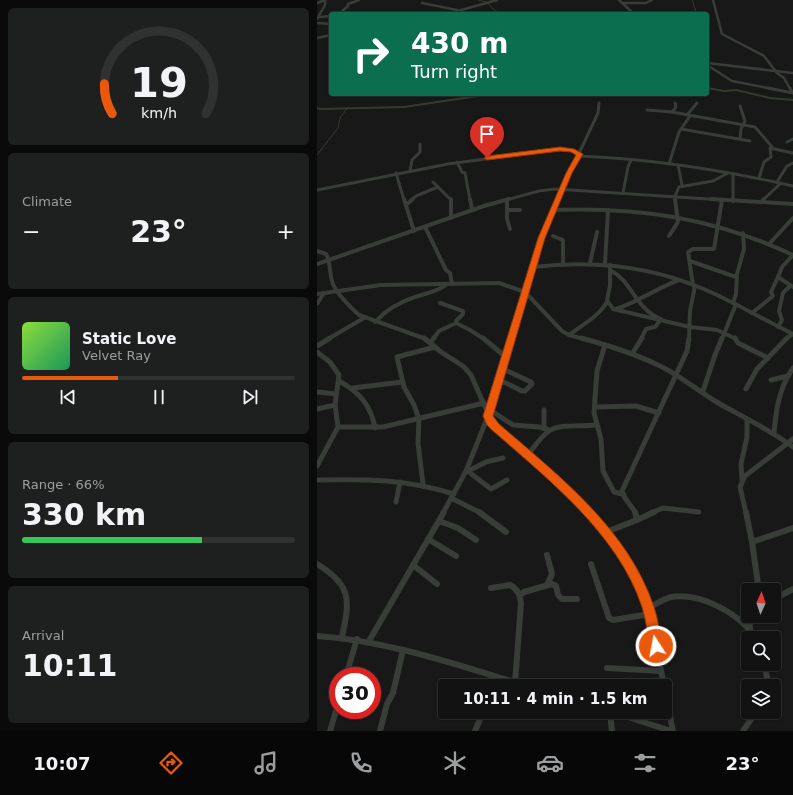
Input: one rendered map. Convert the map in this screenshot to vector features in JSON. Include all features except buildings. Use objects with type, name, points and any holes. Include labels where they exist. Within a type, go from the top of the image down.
[{"type":"street","points":[[317,3],[325,0],[325,5],[318,18]]},
{"type":"street","points":[[341,12],[348,6],[348,4],[359,0]]},
{"type":"street","points":[[452,12],[497,0]]},
{"type":"street","points":[[619,0],[632,12]]},
{"type":"street","points":[[640,0],[656,4]]},
{"type":"street","points":[[623,3],[647,2],[652,0]]},
{"type":"street","points":[[713,0],[722,34],[760,52],[783,77],[792,92]]},
{"type":"street","points":[[422,3],[458,10]]},
{"type":"street","points":[[317,13],[322,12]]},
{"type":"street","points":[[318,18],[329,16]]},
{"type":"street","points":[[317,23],[329,24]]},
{"type":"street","points":[[317,38],[329,35]]},
{"type":"street","points":[[709,64],[793,73]]},
{"type":"street","points":[[709,65],[732,81],[792,92]]},
{"type":"street","points":[[369,641],[467,471],[489,413],[507,358],[541,238],[598,113],[599,103]]},
{"type":"street","points":[[672,112],[676,107],[675,103]]},
{"type":"street","points":[[669,164],[676,139],[697,103]]},
{"type":"street","points":[[740,106],[745,121],[740,139]]},
{"type":"street","points":[[647,110],[672,112],[755,127],[773,148],[793,153]]},
{"type":"street","points":[[681,129],[749,140]]},
{"type":"street","points":[[787,142],[793,139]]},
{"type":"street","points":[[410,171],[412,160],[421,152],[420,144]]},
{"type":"street","points":[[759,178],[764,162],[770,159],[770,148],[773,148]]},
{"type":"street","points":[[317,190],[457,162],[555,149],[569,150],[579,155],[677,165],[759,178],[793,186]]},
{"type":"street","points":[[623,193],[627,167],[631,160]]},
{"type":"street","points":[[457,162],[465,173],[472,209]]},
{"type":"street","points":[[761,202],[779,182],[787,166],[793,162]]},
{"type":"street","points":[[677,165],[682,186]]},
{"type":"street","points":[[396,173],[414,231]]},
{"type":"street","points":[[669,236],[679,218],[675,196],[682,186],[713,181],[728,173]]},
{"type":"street","points":[[733,174],[733,201]]},
{"type":"street","points":[[433,182],[451,199],[451,218]]},
{"type":"street","points":[[406,205],[416,196],[438,187]]},
{"type":"street","points":[[317,264],[330,261],[451,218],[472,209],[539,191],[562,190],[623,193],[793,204]]},
{"type":"street","points":[[507,200],[507,219],[509,229]]},
{"type":"street","points":[[622,494],[641,448],[659,413],[687,351],[690,327],[690,310],[694,286],[688,252],[692,249],[714,249],[722,200]]},
{"type":"street","points":[[508,210],[520,210]]},
{"type":"street","points":[[553,210],[609,210],[679,218],[743,233],[770,243],[793,255],[782,267],[771,292],[773,296],[751,312]]},
{"type":"street","points":[[569,335],[593,316],[601,312],[607,302],[609,210]]},
{"type":"street","points":[[770,243],[793,218]]},
{"type":"street","points":[[425,227],[446,270],[450,273],[450,284]]},
{"type":"street","points":[[590,263],[597,232]]},
{"type":"street","points":[[703,391],[715,354],[725,333],[735,303],[736,277],[744,249],[743,233]]},
{"type":"street","points":[[553,236],[563,240],[563,263]]},
{"type":"street","points":[[317,250],[327,254],[330,261],[330,277],[337,292],[352,310],[364,318],[406,331],[431,342],[435,347],[467,370],[489,413],[493,425],[565,487],[606,532],[632,571],[649,611],[663,679]]},
{"type":"street","points":[[690,261],[736,277]]},
{"type":"street","points":[[533,267],[563,263],[590,263],[660,274],[679,280],[735,303],[793,334],[781,343],[757,369],[746,389]]},
{"type":"street","points":[[608,266],[622,278],[626,286],[645,310],[661,320]]},
{"type":"street","points":[[778,277],[792,287],[783,293],[779,311],[782,320],[778,327]]},
{"type":"street","points":[[615,310],[638,300],[661,286],[679,280]]},
{"type":"street","points":[[317,294],[381,285],[489,282],[508,285],[525,292],[562,331],[569,335],[632,354],[676,374],[703,391],[718,403],[791,441],[793,447]]},
{"type":"street","points":[[375,322],[381,315],[397,304],[414,297],[440,290],[450,284]]},
{"type":"street","points":[[317,304],[324,293]]},
{"type":"street","points":[[607,302],[615,310],[690,327],[713,329],[725,333],[735,339],[738,343],[768,358]]},
{"type":"street","points":[[431,342],[439,331],[456,323],[456,321],[463,314],[463,311],[440,303]]},
{"type":"street","points":[[317,346],[364,318]]},
{"type":"street","points":[[632,354],[639,344],[646,329],[655,327],[661,320]]},
{"type":"street","points":[[456,323],[467,326],[481,335],[489,345],[507,358]]},
{"type":"street","points":[[605,345],[597,370],[595,407],[596,425],[601,440],[603,471],[615,492],[622,494],[637,516],[637,520]]},
{"type":"street","points":[[423,484],[418,443],[419,419],[402,382],[398,356],[435,347]]},
{"type":"street","points":[[317,352],[324,356],[337,371],[339,381],[335,405],[338,427],[317,466]]},
{"type":"street","points":[[774,433],[776,409],[787,376],[793,368]]},
{"type":"street","points":[[500,380],[522,391],[525,391],[532,384],[517,374],[503,369]]},
{"type":"street","points":[[771,380],[787,376]]},
{"type":"street","points":[[339,381],[353,388],[369,407],[373,415],[375,428]]},
{"type":"street","points":[[353,388],[402,382]]},
{"type":"street","points":[[317,392],[336,394]]},
{"type":"street","points":[[338,427],[375,428],[484,403]]},
{"type":"street","points":[[317,409],[335,405]]},
{"type":"street","points":[[595,407],[636,406],[659,413]]},
{"type":"street","points":[[528,454],[547,429],[544,410]]},
{"type":"street","points":[[489,413],[513,425],[527,425],[547,429],[596,425]]},
{"type":"street","points":[[747,419],[747,437],[741,464],[743,480],[740,491],[752,542],[758,583]]},
{"type":"street","points":[[743,480],[791,441]]},
{"type":"street","points":[[467,471],[486,462],[503,458]]},
{"type":"street","points":[[467,471],[491,489],[507,480]]},
{"type":"street","points":[[317,480],[357,479],[423,484],[452,496],[477,510],[506,532]]},
{"type":"street","points":[[396,502],[400,482]]},
{"type":"street","points":[[606,532],[663,508],[699,512]]},
{"type":"street","points":[[439,521],[458,528],[476,540]]},
{"type":"street","points":[[752,542],[793,528]]},
{"type":"street","points":[[428,539],[456,556]]},
{"type":"street","points":[[547,555],[553,574],[547,585]]},
{"type":"street","points":[[317,564],[333,574],[346,592],[348,606],[342,637]]},
{"type":"street","points":[[591,564],[609,618],[613,620],[649,611],[669,598],[674,597],[694,600],[723,609],[750,628],[752,631]]},
{"type":"street","points":[[413,565],[437,584]]},
{"type":"street","points":[[491,588],[510,584],[517,589],[520,596],[521,603],[515,679]]},
{"type":"street","points":[[520,596],[524,592],[555,584],[562,599],[577,599]]},
{"type":"street","points":[[781,595],[793,589]]},
{"type":"street","points":[[750,623],[750,628]]},
{"type":"street","points":[[317,636],[342,637],[369,641],[502,679]]},
{"type":"street","points":[[349,667],[357,639]]},
{"type":"street","points":[[380,731],[387,704],[393,693],[403,650]]},
{"type":"street","points":[[607,668],[661,671]]},
{"type":"street","points":[[330,731],[334,719]]},
{"type":"street","points":[[475,731],[480,719]]},
{"type":"street","points":[[611,719],[612,731]]},
{"type":"street","points":[[635,719],[672,731],[670,719]]},
{"type":"street","points":[[743,731],[751,719]]},
{"type":"waterway","points":[[478,0],[486,2]]},
{"type":"waterway","points":[[692,0],[696,12]]},
{"type":"waterway","points":[[488,3],[493,9],[498,12]]},
{"type":"waterway","points":[[709,88],[724,91],[736,90],[770,98],[793,100]]},
{"type":"waterway","points":[[317,108],[404,107],[478,96]]},
{"type":"waterway","points":[[317,155],[338,128],[340,118],[348,107]]},
{"type":"route","points":[[487,158],[560,149],[572,150],[580,154],[573,164],[541,238],[507,358],[488,416],[491,423],[495,427],[565,487],[614,542],[632,571],[645,598],[649,608],[656,646]]}]
